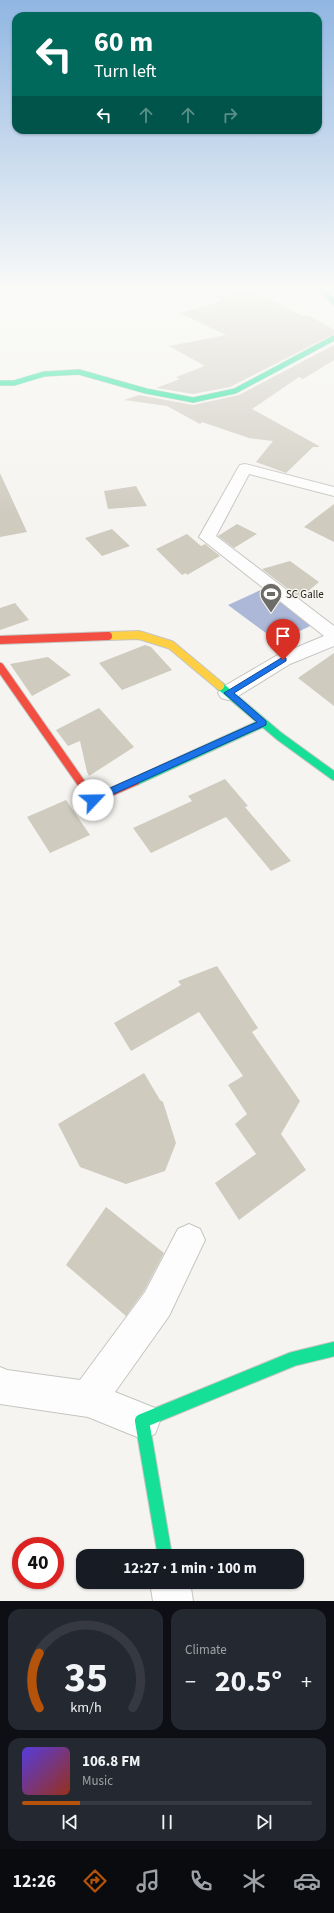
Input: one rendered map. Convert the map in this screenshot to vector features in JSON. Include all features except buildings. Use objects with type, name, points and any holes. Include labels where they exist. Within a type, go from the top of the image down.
[{"type":"street","points":[[0,383],[14,383],[44,374],[79,372],[146,391],[193,400],[235,391],[284,366]]},
{"type":"street","points":[[334,492],[245,468],[207,538],[334,635]]},
{"type":"street","points":[[0,640],[139,635],[171,645],[279,736],[334,776]]},
{"type":"street","points":[[228,693],[283,660],[334,640]]},
{"type":"street","points":[[0,667],[93,800],[263,723]]},
{"type":"street","points":[[88,1400],[157,1304],[189,1240]]},
{"type":"street","points":[[0,1385],[1,1387],[88,1400],[142,1421],[293,1358],[334,1349]]},
{"type":"street","points":[[142,1421],[164,1549]]},
{"type":"street","points":[[171,1589],[173,1601]]},
{"type":"water","name":"SC Galle","points":[[265,588],[314,624],[278,642],[228,605]]},
{"type":"traffic: fast","points":[[0,383],[14,383],[44,374],[79,372],[146,391],[193,400],[235,391],[282,366]]},
{"type":"traffic: fast","points":[[220,686],[279,736],[334,776]]},
{"type":"traffic: fast","points":[[136,781],[263,723]]},
{"type":"traffic: fast","points":[[164,1549],[142,1421],[293,1359],[334,1349]]},
{"type":"traffic: slow","points":[[108,636],[139,635],[171,645],[220,686]]},
{"type":"traffic: jam","points":[[0,640],[108,636]]},
{"type":"traffic: jam","points":[[0,667],[93,800],[136,781]]},
{"type":"place","name":"SC Galle","points":[[271,614]]},
{"type":"route","points":[[93,800],[263,723],[228,693],[283,660]]}]
